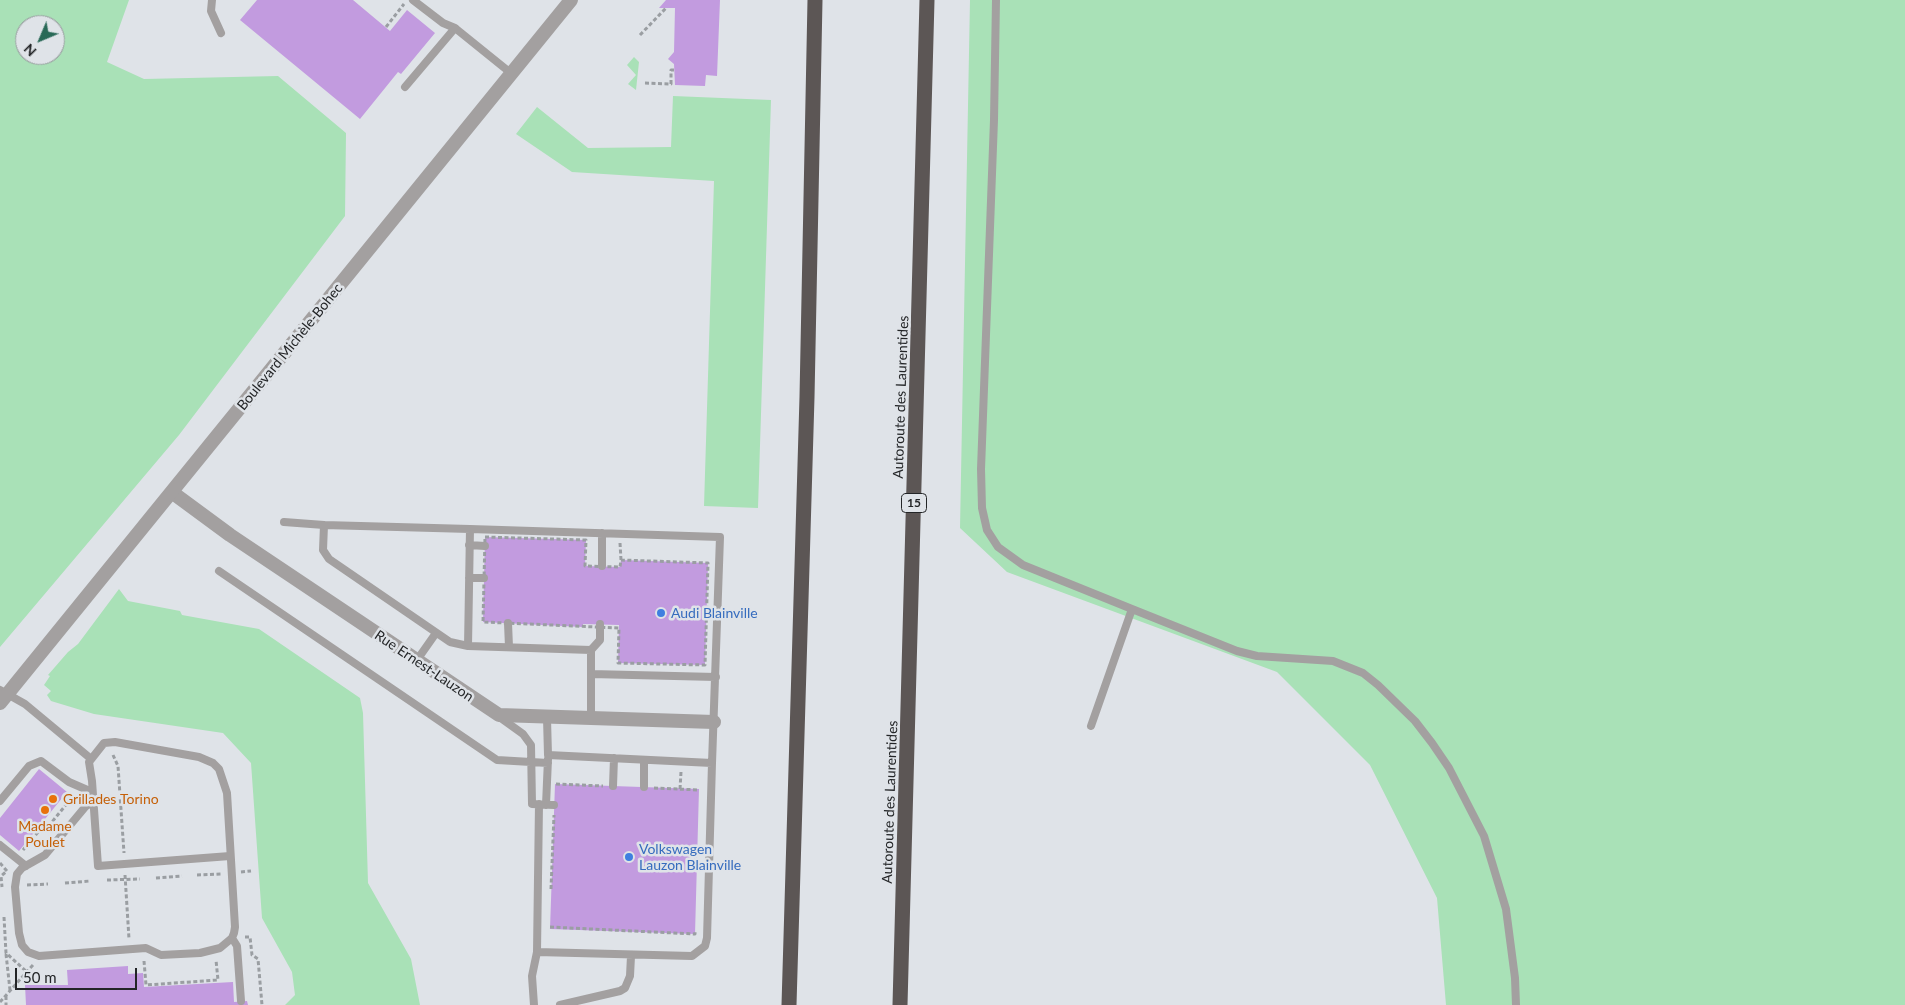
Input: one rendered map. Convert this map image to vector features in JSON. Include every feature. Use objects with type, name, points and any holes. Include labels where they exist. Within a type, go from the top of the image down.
[{"type":"highway","points":[[789,1005],[807,397],[815,0]]},
{"type":"highway","name":"Autoroute des Laurentides","points":[[900,1005],[927,0]]},
{"type":"street","name":"Boulevard Michèle-Bohec","points":[[2,698],[173,492],[571,0]]},
{"type":"street","name":"Rue Ernest-Lauzon","points":[[173,492],[230,535],[490,711],[504,716],[714,722]]},
{"type":"lane","points":[[212,0],[212,11],[220,33]]},
{"type":"lane","points":[[996,0],[994,120],[982,469],[984,520],[998,547],[1023,565],[1237,651],[1257,656],[1333,661],[1363,674],[1399,704],[1415,721],[1449,768],[1473,812],[1489,850],[1506,909],[1515,978],[1516,1005]]},
{"type":"lane","points":[[409,2],[443,24],[455,28],[512,74]]},
{"type":"lane","points":[[405,87],[455,28]]},
{"type":"lane","points":[[284,522],[324,525],[720,538],[707,938],[705,946],[692,956],[686,958],[537,952]]},
{"type":"lane","points":[[324,525],[323,550],[329,559],[456,645],[591,650]]},
{"type":"lane","points":[[468,646],[470,529]]},
{"type":"lane","points":[[602,533],[602,566]]},
{"type":"lane","points":[[469,545],[485,546]]},
{"type":"lane","points":[[220,571],[497,760],[533,762],[548,759],[614,758],[712,763]]},
{"type":"lane","points":[[469,578],[484,578]]},
{"type":"lane","points":[[1091,726],[1132,609]]},
{"type":"lane","points":[[508,623],[509,647]]},
{"type":"lane","points":[[591,719],[591,650],[600,640],[600,624]]},
{"type":"lane","points":[[417,660],[436,633]]},
{"type":"lane","points":[[591,674],[716,678]]},
{"type":"lane","points":[[2,698],[25,704],[90,758]]},
{"type":"lane","points":[[490,711],[528,739],[531,745],[543,805]]},
{"type":"lane","points":[[534,1005],[532,976],[537,952],[543,805],[548,759],[548,718]]},
{"type":"lane","points":[[93,802],[86,806],[45,855],[26,866],[19,872],[16,879],[19,933],[25,949],[34,955],[146,948],[161,956],[200,954],[220,948],[232,938],[235,927],[225,784],[219,769],[213,763],[199,757],[115,742],[104,743],[90,758],[98,866],[230,856]]},
{"type":"lane","points":[[613,786],[614,758]]},
{"type":"lane","points":[[0,801],[29,766],[41,760],[69,782],[92,792]]},
{"type":"lane","points":[[644,760],[644,787]]},
{"type":"lane","points":[[0,845],[26,866]]},
{"type":"lane","points":[[232,938],[237,946],[241,1001]]},
{"type":"lane","points":[[560,1005],[620,991],[625,988],[630,976],[631,956]]},
{"type":"path","points":[[386,27],[409,2]]},
{"type":"path","points":[[640,35],[666,8]]},
{"type":"path","points":[[645,83],[671,84],[671,70],[674,70]]},
{"type":"path","points":[[484,578],[485,537],[586,540],[585,566]]},
{"type":"path","points":[[619,628],[618,662],[705,665],[708,562],[620,560],[620,567]]},
{"type":"path","points":[[113,755],[118,766],[124,855]]},
{"type":"path","points":[[680,789],[681,762]]},
{"type":"path","points":[[551,891],[543,805],[554,784],[613,786]]},
{"type":"path","points":[[644,787],[700,789],[699,799]]},
{"type":"path","points":[[21,852],[44,825],[47,828],[74,794],[72,790]]},
{"type":"path","points":[[57,804],[62,809]]},
{"type":"path","points":[[49,814],[54,818]]},
{"type":"path","points":[[41,829],[46,833]]},
{"type":"path","points":[[0,863],[6,871],[1,876],[2,888]]},
{"type":"path","points":[[241,872],[251,871]]},
{"type":"path","points":[[124,872],[129,942]]},
{"type":"path","points":[[197,875],[223,874]]},
{"type":"path","points":[[156,878],[182,876]]},
{"type":"path","points":[[107,880],[140,879]]},
{"type":"path","points":[[65,883],[90,881]]},
{"type":"path","points":[[25,886],[48,884]]},
{"type":"path","points":[[550,919],[550,929],[695,934],[695,924]]},
{"type":"path","points":[[0,945],[6,944]]},
{"type":"path","points":[[6,953],[10,991]]},
{"type":"path","points":[[252,955],[258,959],[262,1005]]},
{"type":"path","points":[[138,962],[145,961],[146,985],[218,980],[217,973]]},
{"type":"path","points":[[0,1002],[32,967]]},
{"type":"path","points":[[6,996],[6,1005]]},
{"type":"green space","points":[[0,0],[129,0],[107,62],[144,79],[278,76],[346,133],[345,216],[179,435],[0,647]]},
{"type":"green space","points":[[970,0],[1905,0],[1905,1005],[1446,1005],[1437,898],[1370,765],[1277,672],[1007,572],[960,528]]},
{"type":"green space","points":[[634,57],[639,62],[636,90],[628,84],[636,75],[627,65]]},
{"type":"green space","points":[[673,96],[771,100],[758,508],[704,506],[714,181],[572,172],[516,134],[537,107],[588,148],[671,147]]},
{"type":"green space","points":[[119,589],[128,601],[180,611],[182,615],[259,629],[360,698],[363,713],[368,883],[411,959],[420,1005],[285,1005],[295,995],[292,972],[262,918],[251,763],[223,733],[94,714],[51,701],[47,695],[51,691],[44,685],[50,676],[48,675],[68,652],[78,644]]},
{"type":"building","points":[[257,0],[353,0],[390,31],[407,10],[435,33],[401,74],[398,72],[360,119],[240,20]]},
{"type":"building","points":[[666,0],[720,0],[717,76],[706,75],[705,86],[675,85],[674,64],[668,59],[674,52],[675,8],[659,8]]},
{"type":"building","points":[[485,537],[586,540],[585,566],[620,567],[621,560],[708,563],[705,665],[618,663],[619,625],[583,624],[583,627],[483,622]]},
{"type":"building","points":[[39,769],[67,792],[19,851],[0,835],[0,818]]},
{"type":"building","points":[[555,784],[699,789],[695,934],[550,929]]},
{"type":"building","points":[[128,966],[128,974],[143,973],[144,987],[233,982],[234,1002],[247,1001],[248,1005],[26,1005],[25,985],[68,985],[67,970]]},
{"type":"place","name":"Audi Blainville","points":[[661,613]]},
{"type":"place","name":"Grillades Torino","points":[[53,799]]},
{"type":"place","name":"Madame Poulet","points":[[45,810]]},
{"type":"place","name":"Volkswagen Lauzon Blainville","points":[[629,857]]}]
